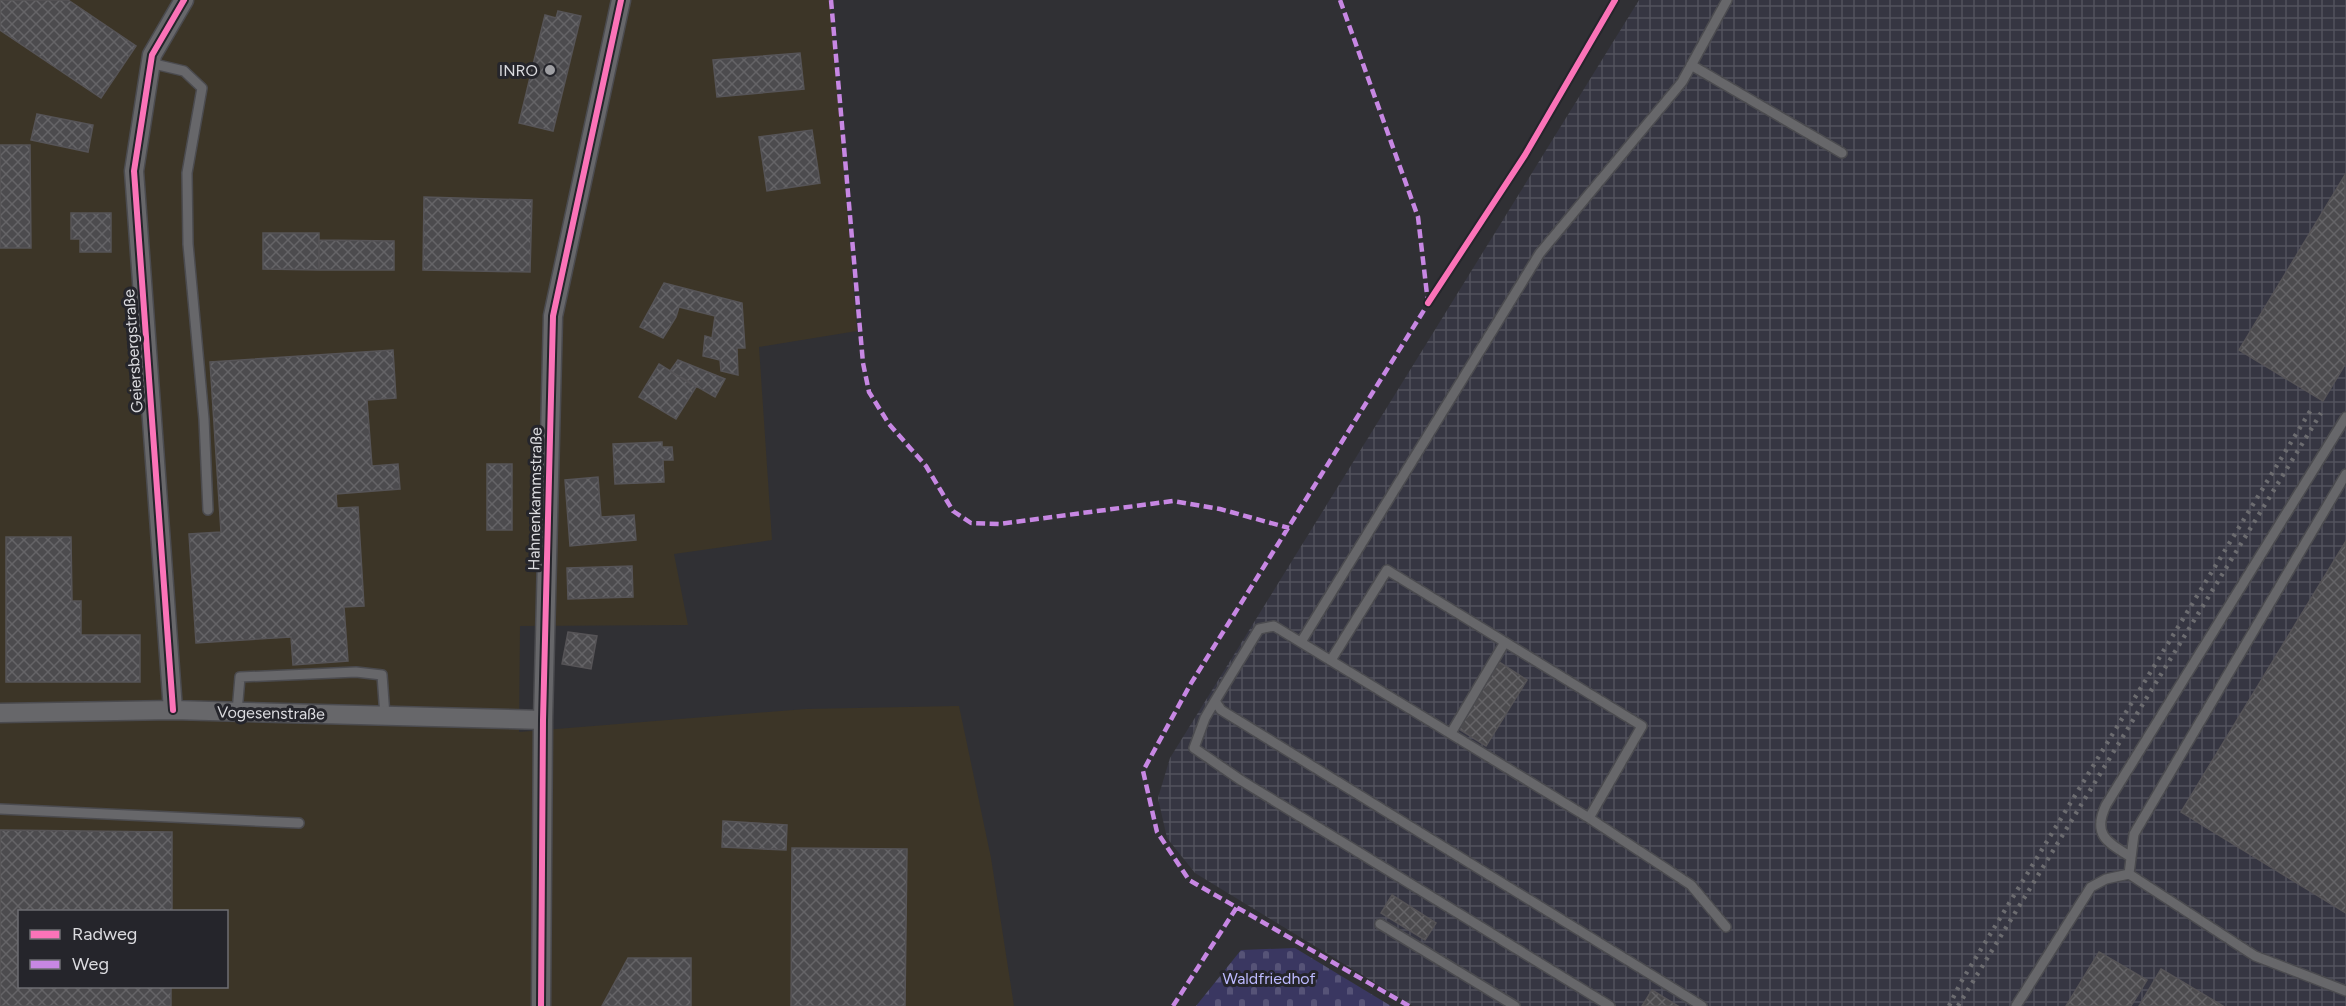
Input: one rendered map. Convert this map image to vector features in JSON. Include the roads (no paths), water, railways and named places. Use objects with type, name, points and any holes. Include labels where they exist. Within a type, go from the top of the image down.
[{"type":"street","name":"Geiersbergstraße","points":[[173,710],[134,171],[152,55],[184,0]]},
{"type":"street","name":"Hahnenkammstraße","points":[[540,1006],[543,720],[553,316],[621,0]]},
{"type":"street","name":"Vogesenstraße","points":[[0,713],[173,710],[543,720]]},
{"type":"lane","points":[[1301,642],[1540,253],[1682,82],[1727,0]]},
{"type":"lane","points":[[150,63],[184,71],[202,88],[188,173],[188,244],[204,420],[208,510]]},
{"type":"lane","points":[[1691,65],[1842,153]]},
{"type":"lane","points":[[2131,857],[2110,844],[2102,834],[2099,820],[2106,805],[2346,417]]},
{"type":"lane","points":[[2129,874],[2134,834],[2346,474]]},
{"type":"lane","points":[[1331,660],[1387,570],[1505,642],[1642,726],[1589,818]]},
{"type":"lane","points":[[1610,1006],[1242,781],[1194,748],[1205,718],[1259,629],[1274,626],[1589,818],[1691,885],[1726,927]]},
{"type":"lane","points":[[1451,733],[1505,642]]},
{"type":"lane","points":[[237,712],[240,677],[356,672],[382,675],[385,716]]},
{"type":"lane","points":[[1215,701],[1221,710],[1702,1006]]},
{"type":"lane","points":[[0,810],[299,823]]},
{"type":"lane","points":[[2016,1006],[2091,888],[2106,879],[2129,874],[2255,956],[2346,991]]},
{"type":"lane","points":[[1380,924],[1515,1006]]},
{"type":"railway","points":[[1949,1006],[1961,982],[2312,408]]},
{"type":"railway","points":[[1958,1006],[2321,413]]},
{"type":"place","name":"INRO","points":[[550,70]]},
{"type":"park label","name":"Waldfriedhof","points":[[1269,978]]}]
